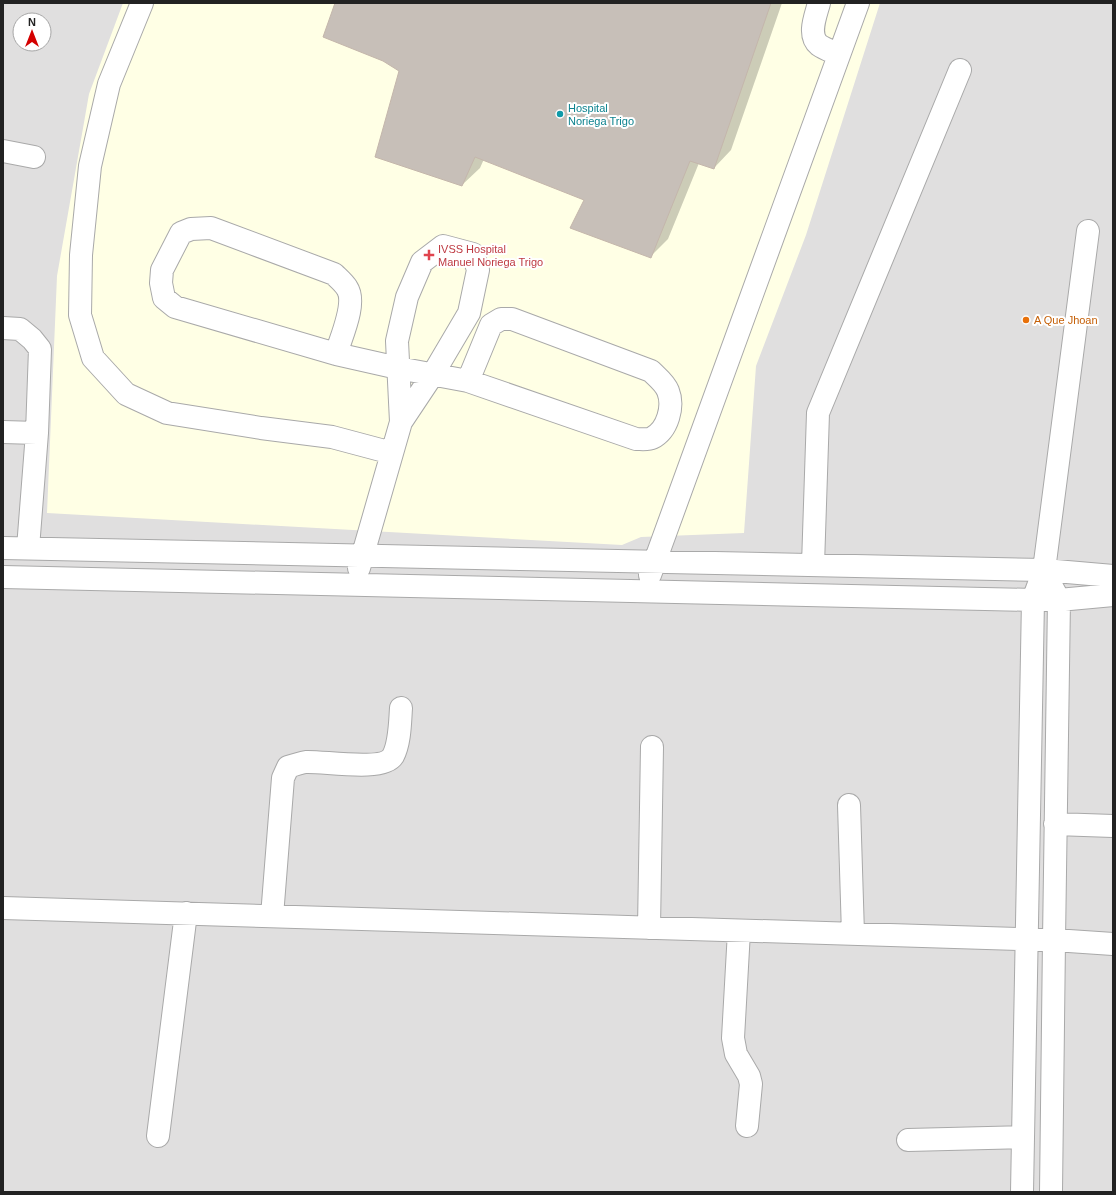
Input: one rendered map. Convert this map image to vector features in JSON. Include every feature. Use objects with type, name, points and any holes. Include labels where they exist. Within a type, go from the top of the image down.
[{"type":"street","points":[[142,3],[109,84],[90,166],[81,255],[80,316],[94,358],[126,394],[167,412],[261,428],[332,437],[392,453]]},
{"type":"street","points":[[819,3],[813,26],[813,38],[819,44],[839,55]]},
{"type":"street","points":[[645,591],[654,561],[858,3]]},
{"type":"street","points":[[813,565],[818,413],[960,70]]},
{"type":"street","points":[[3,151],[34,157]]},
{"type":"street","points":[[336,354],[351,301],[347,288],[334,274],[211,228],[191,229],[181,233],[162,270],[161,284],[164,298],[175,307],[336,354],[398,368],[468,381],[636,439],[651,439],[662,430],[668,418],[670,403],[668,390],[652,371],[512,318],[501,318],[491,325],[468,381]]},
{"type":"street","points":[[1022,1192],[1033,600],[1044,570],[1088,232]]},
{"type":"street","points":[[355,585],[362,555],[401,422],[434,374],[468,313],[478,270],[473,254],[443,246],[422,262],[407,297],[397,340],[401,422]]},
{"type":"street","points":[[3,328],[20,329],[32,339],[40,349],[38,433],[28,548]]},
{"type":"street","points":[[3,432],[38,433]]},
{"type":"street","points":[[3,548],[1044,570],[1113,576]]},
{"type":"street","points":[[1044,570],[1059,600],[1051,1192]]},
{"type":"street","points":[[3,577],[1033,600],[1059,600],[1113,595]]},
{"type":"street","points":[[272,916],[283,778],[288,767],[305,762],[357,765],[374,765],[384,762],[392,757],[398,741],[401,708]]},
{"type":"street","points":[[649,928],[652,746]]},
{"type":"street","points":[[849,805],[853,934]]},
{"type":"street","points":[[1055,824],[1113,826]]},
{"type":"street","points":[[3,908],[1054,940],[1113,944]]},
{"type":"street","points":[[158,1136],[186,913]]},
{"type":"street","points":[[739,931],[733,1038],[736,1054],[749,1076],[751,1084],[747,1126]]},
{"type":"street","points":[[908,1140],[1023,1137]]},
{"type":"shaded area","points":[[3,3],[1113,3],[1113,1192],[3,1192]]},
{"type":"shaded area","name":"IVSS Hospital Manuel Noriega Trigo","points":[[123,3],[880,3],[806,235],[756,366],[744,533],[641,537],[622,545],[47,513],[57,276],[89,94]]},
{"type":"building","name":"Hospital Noriega Trigo","points":[[335,3],[771,3],[714,169],[690,161],[651,258],[570,228],[584,200],[475,157],[462,186],[375,157],[399,71],[383,61],[323,37]]},
{"type":"place","name":"Hospital Noriega Trigo","points":[[560,114]]},
{"type":"place","name":"IVSS Hospital Manuel Noriega Trigo","points":[[429,255]]},
{"type":"place","name":"A Que Jhoan","points":[[1026,320]]}]
